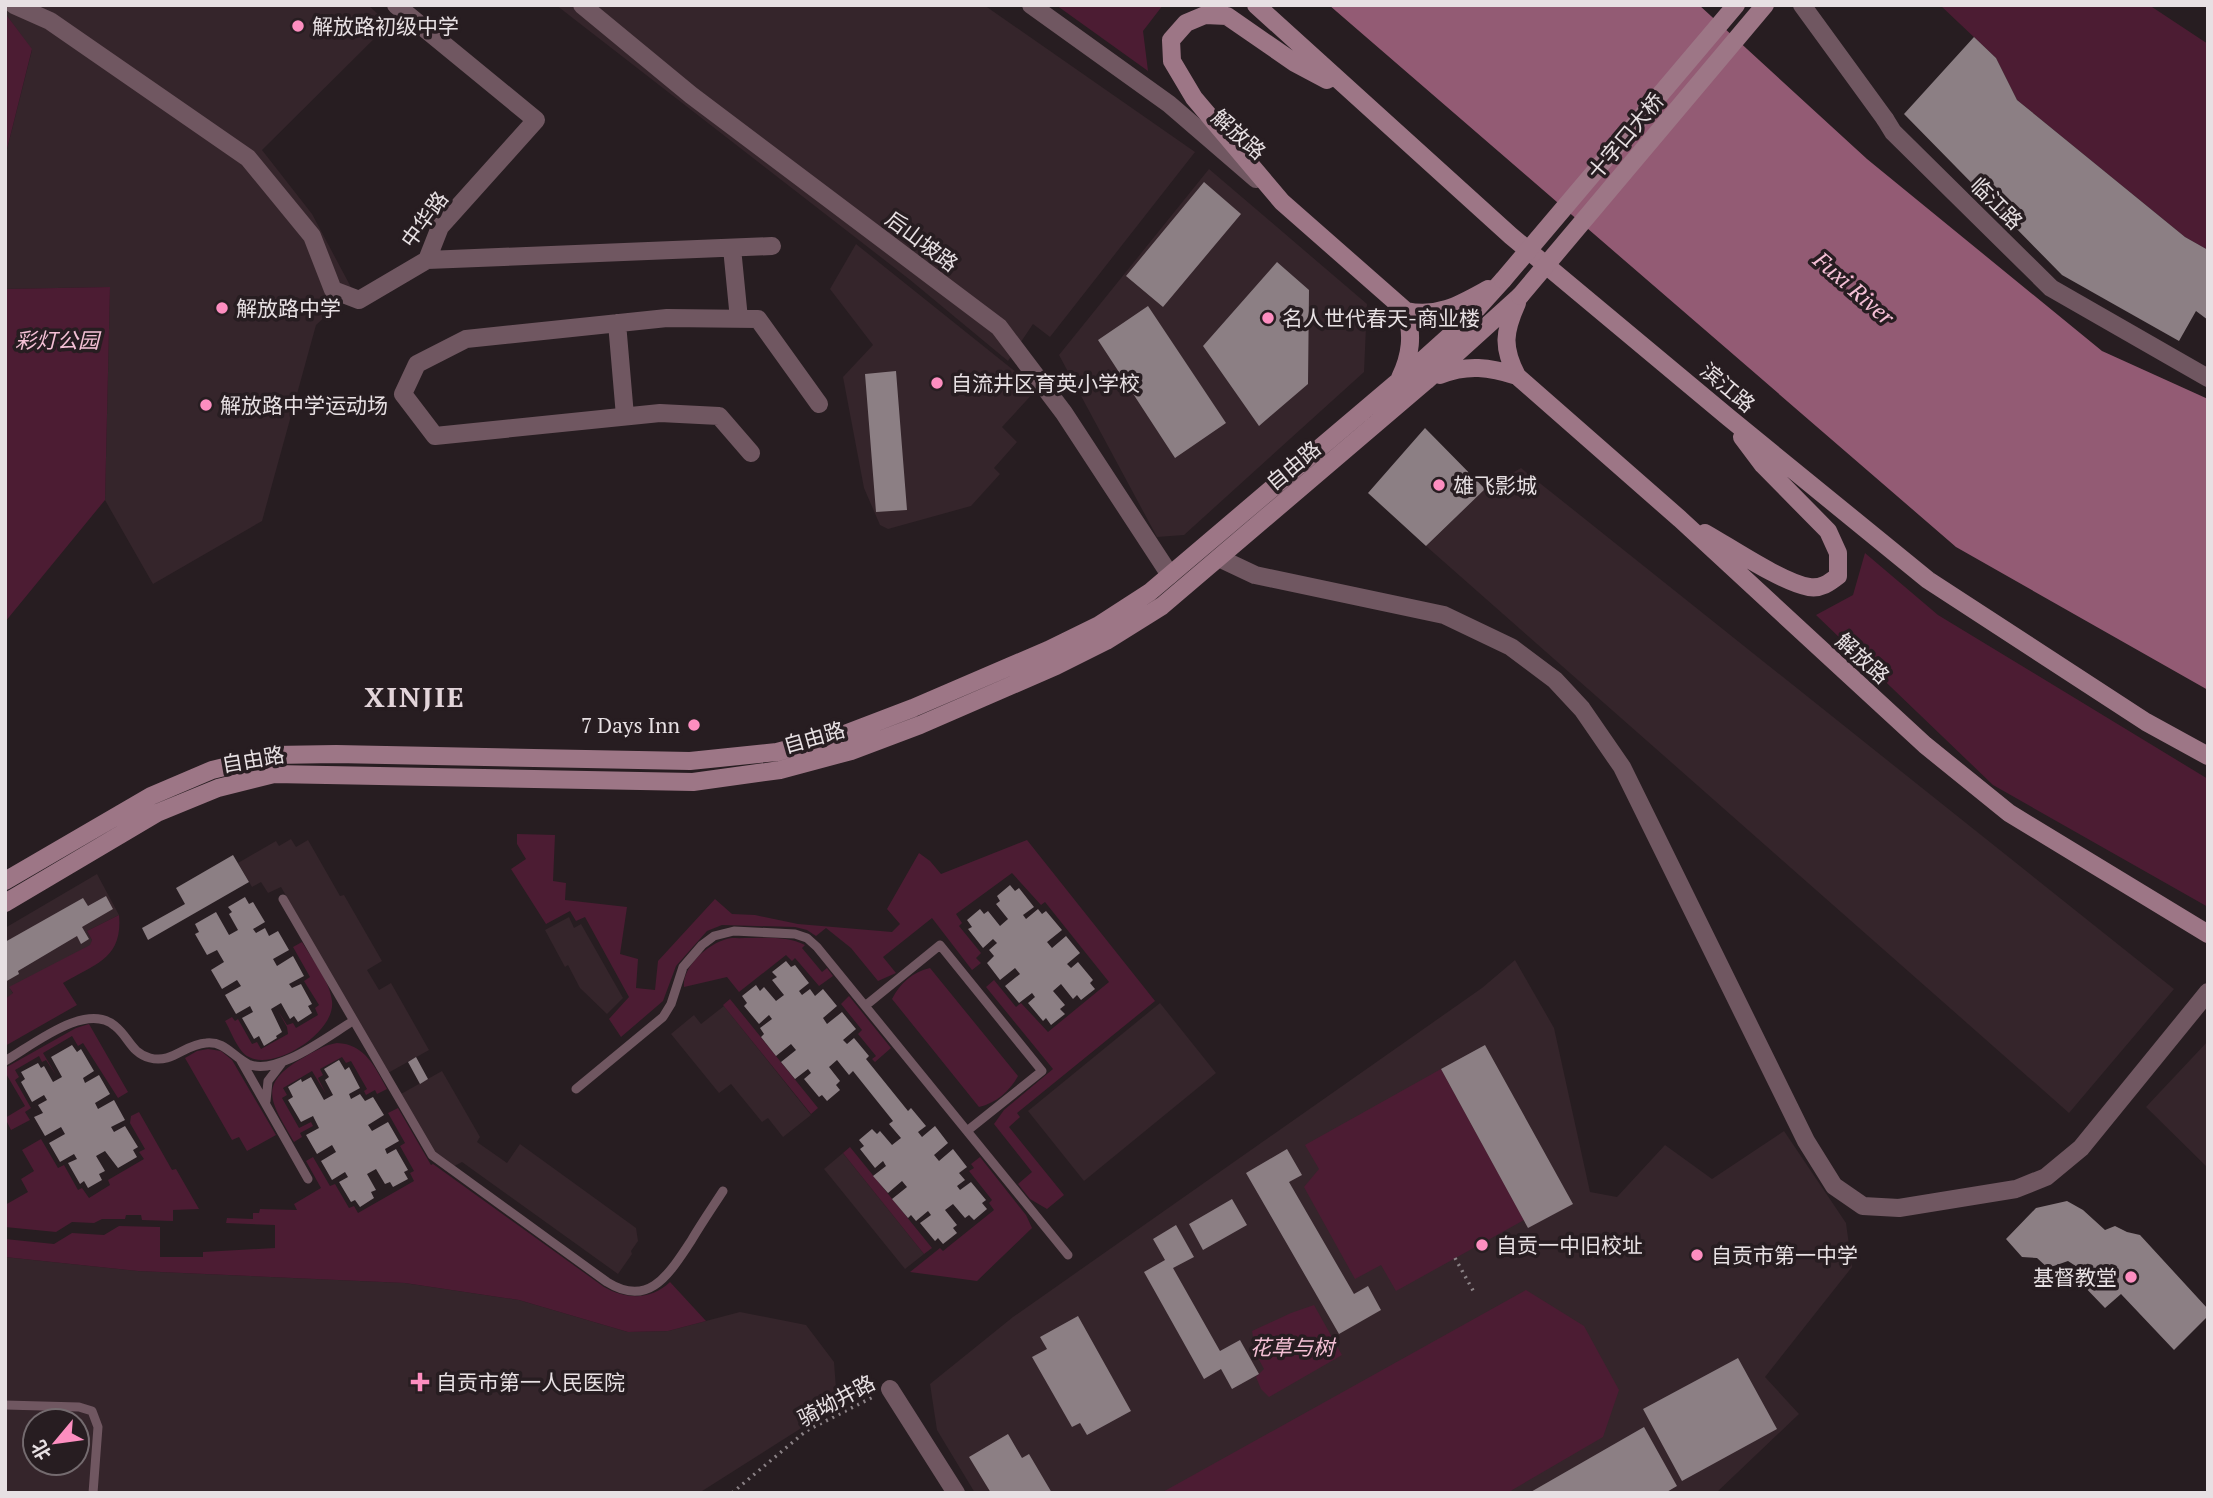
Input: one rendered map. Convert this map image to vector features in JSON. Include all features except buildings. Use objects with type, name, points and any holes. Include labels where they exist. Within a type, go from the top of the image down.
[{"type":"main road","name":"滨江路","points":[[1256,5],[1511,236],[1928,580],[2146,723],[2208,756]]},
{"type":"main road","name":"十字口大桥","points":[[1503,280],[1736,5]]},
{"type":"main road","name":"十字口大桥","points":[[1520,296],[1765,5]]},
{"type":"main road","points":[[1282,202],[1194,98],[1172,61],[1171,40],[1186,23],[1205,15],[1227,16],[1295,63],[1349,91]]},
{"type":"main road","name":"解放路","points":[[1282,202],[1406,311]]},
{"type":"main road","name":"自由路","points":[[5,881],[150,796],[212,770],[273,755],[350,754],[690,761],[777,752],[845,734],[913,708],[1048,650],[1099,625],[1150,592],[1399,381],[1464,323],[1503,280]]},
{"type":"main road","points":[[1399,381],[1408,363],[1410,347],[1411,329],[1406,311],[1422,314],[1459,306],[1503,280]]},
{"type":"main road","name":"自由路","points":[[5,903],[157,813],[218,788],[274,774],[693,782],[780,771],[851,751],[920,725],[1056,666],[1106,641],[1162,606],[1426,381],[1520,296]]},
{"type":"main road","points":[[1517,376],[1508,359],[1506,340],[1508,323],[1520,296]]},
{"type":"main road","points":[[1426,381],[1458,368],[1480,367],[1517,376]]},
{"type":"main road","name":"解放路","points":[[1517,376],[1680,519],[1925,745],[2009,813],[2208,934]]},
{"type":"main road","points":[[1680,519],[1782,576],[1809,588],[1826,586],[1839,576],[1838,552],[1828,531],[1763,465],[1728,417]]},
{"type":"street","name":"中华路","points":[[14,5],[50,21],[248,158],[312,236],[333,290],[359,300],[427,260],[440,227],[536,120],[396,5]]},
{"type":"street","name":"后山坡路","points":[[582,5],[691,95],[999,327],[1064,412],[1170,575]]},
{"type":"street","name":"解放路","points":[[1031,5],[1169,104],[1282,202]]},
{"type":"street","name":"临江路","points":[[1802,5],[1893,132],[2051,288],[2208,378]]},
{"type":"street","points":[[427,260],[772,246]]},
{"type":"street","points":[[733,248],[739,319]]},
{"type":"street","points":[[751,453],[719,416],[660,413],[435,436],[403,394],[417,364],[466,339],[667,318],[758,319],[819,404]]},
{"type":"street","points":[[617,323],[625,416]]},
{"type":"street","points":[[1219,558],[1255,575],[1444,615],[1511,647],[1555,680],[1582,709],[1622,767],[1806,1140],[1834,1186],[1863,1206],[1899,1208],[2016,1189],[2046,1177],[2081,1148],[2208,992]]},
{"type":"street","points":[[890,1389],[956,1493]]},
{"type":"lane","points":[[283,900],[432,1155],[619,1288],[639,1291],[653,1287],[664,1279],[723,1191]]},
{"type":"lane","points":[[576,1089],[663,1017],[671,1004],[683,967],[708,940],[734,931],[802,935],[817,947],[1068,1255]]},
{"type":"lane","points":[[865,1006],[940,945],[1042,1071],[967,1131]]},
{"type":"lane","points":[[5,1061],[77,1020],[94,1017],[113,1024],[135,1051],[148,1058],[169,1058],[197,1044],[212,1043],[225,1046],[248,1064],[261,1067],[282,1063]]},
{"type":"lane","points":[[268,1110],[265,1095],[273,1072],[282,1063],[354,1021]]},
{"type":"lane","points":[[239,1058],[308,1179]]},
{"type":"lane","points":[[5,1405],[79,1407],[92,1411],[98,1427],[93,1493]]},
{"type":"path","points":[[1455,1258],[1475,1294]]},
{"type":"path","name":"骑坳井路","points":[[732,1493],[806,1431],[890,1389]]},
{"type":"shaded area","name":"解放路中学","points":[[5,5],[368,5],[389,24],[262,150],[312,214],[353,291],[316,325],[262,521],[153,584],[105,500],[110,287],[5,289],[5,157],[32,50],[5,13]]},
{"type":"shaded area","points":[[556,5],[984,5],[1195,152],[1050,337],[1033,324],[1008,361],[909,279]]},
{"type":"shaded area","points":[[1209,169],[1367,304],[1364,372],[1184,535],[1157,537],[1059,355]]},
{"type":"shaded area","name":"自流井区育英小学校","points":[[856,244],[1037,389],[1002,427],[1017,442],[994,468],[1000,474],[971,506],[888,529],[880,525],[864,488],[843,377],[873,345],[830,289]]},
{"type":"shaded area","points":[[1521,468],[2174,989],[2069,1113],[1426,546],[1485,489]]},
{"type":"shaded area","points":[[291,839],[296,847],[308,840],[340,896],[344,895],[382,961],[367,970],[379,990],[391,983],[429,1050],[388,1073],[281,887],[268,893],[261,882],[252,887],[238,863],[276,841],[279,846]]},
{"type":"shaded area","points":[[97,874],[119,915],[87,931],[92,940],[91,945],[10,988],[13,994],[5,999],[5,928]]},
{"type":"shaded area","points":[[569,917],[574,928],[581,924],[623,998],[607,1014],[580,988],[545,930]]},
{"type":"shaded area","name":"自贡一中旧校址","points":[[1515,960],[1554,1028],[1590,1192],[1617,1197],[1665,1145],[1712,1179],[1784,1131],[1846,1223],[1852,1267],[1765,1377],[1799,1414],[1716,1493],[975,1493],[937,1430],[930,1384],[1013,1317],[1482,988]]},
{"type":"shaded area","points":[[1160,1003],[1216,1073],[1084,1181],[1028,1111]]},
{"type":"shaded area","points":[[724,1006],[811,1115],[783,1137],[768,1118],[762,1122],[731,1084],[719,1093],[671,1034],[694,1015],[701,1024]]},
{"type":"shaded area","points":[[2208,1041],[2208,1168],[2146,1107]]},
{"type":"shaded area","points":[[442,1071],[480,1137],[477,1142],[507,1163],[520,1144],[636,1228],[638,1241],[618,1274],[462,1162],[445,1171],[401,1094]]},
{"type":"shaded area","points":[[843,1153],[924,1254],[905,1269],[824,1169]]},
{"type":"shaded area","name":"自贡市第一人民医院","points":[[5,1257],[138,1271],[405,1283],[519,1300],[628,1332],[668,1331],[740,1312],[806,1325],[834,1362],[837,1402],[825,1413],[699,1493],[5,1493]]},
{"type":"green space","points":[[1056,5],[1163,5],[1143,31],[1148,71]]},
{"type":"green space","points":[[1940,5],[2149,5],[2208,44],[2208,250],[2185,237],[2017,100],[1996,58]]},
{"type":"green space","points":[[5,13],[32,49],[5,157]]},
{"type":"green space","name":"彩灯公园","points":[[110,287],[105,500],[5,622],[5,289]]},
{"type":"green space","points":[[1865,553],[1938,615],[2208,779],[2208,907],[1993,785],[1816,615],[1853,595]]},
{"type":"green space","points":[[517,834],[555,835],[553,881],[566,883],[565,900],[627,907],[620,954],[638,959],[636,988],[655,990],[658,961],[715,899],[732,914],[755,915],[798,924],[892,932],[900,924],[887,909],[919,853],[941,874],[1027,840],[1155,1001],[1017,1113],[1020,1117],[1009,1127],[1064,1195],[1047,1209],[1030,1199],[1018,1184],[1032,1172],[994,1124],[1004,1110],[1053,1069],[986,987],[994,980],[1016,1007],[1021,1003],[1048,1032],[1109,982],[1045,902],[1041,905],[1012,873],[956,914],[962,923],[959,926],[981,953],[976,958],[981,963],[972,970],[932,918],[883,957],[896,973],[878,981],[851,948],[826,928],[816,936],[795,927],[722,925],[707,931],[676,966],[663,1001],[621,1037],[609,1019],[629,997],[585,917],[576,921],[570,911],[546,924],[511,869],[526,859],[517,844]]},
{"type":"green space","points":[[119,915],[117,941],[112,950],[105,958],[63,983],[77,1005],[5,1046],[5,999],[13,993],[9,987],[90,945],[92,940],[87,931]]},
{"type":"green space","points":[[732,938],[779,938],[805,945],[802,948],[822,972],[827,968],[833,976],[819,986],[795,958],[792,961],[786,955],[739,992],[727,977],[684,987],[693,962],[716,943]]},
{"type":"green space","points":[[302,942],[331,993],[331,1013],[314,1036],[288,1054],[274,1059],[260,1060],[249,1057],[238,1046],[225,1021],[232,1017],[235,1021],[238,1019],[252,1044],[257,1042],[261,1049],[288,1034],[278,1011],[287,1025],[293,1023],[296,1028],[318,1015],[315,1008],[319,1005],[304,981],[310,977],[293,947]]},
{"type":"green space","points":[[930,968],[1018,1076],[1002,1096],[991,1103],[979,1107],[892,999],[908,979]]},
{"type":"green space","points":[[849,996],[891,1048],[875,1062],[872,1059],[876,1056],[858,1034],[862,1030],[841,1004]]},
{"type":"green space","points":[[730,999],[818,1108],[811,1114],[723,1005]]},
{"type":"green space","points":[[89,1024],[128,1092],[118,1098],[83,1043],[78,1046],[72,1036],[43,1053],[56,1075],[46,1060],[42,1062],[39,1056],[15,1070],[19,1077],[15,1080],[31,1108],[25,1112],[30,1120],[11,1130],[5,1118],[25,1106],[5,1068],[76,1028]]},
{"type":"green space","points":[[337,1043],[347,1044],[362,1052],[387,1089],[377,1094],[375,1090],[366,1095],[364,1091],[367,1089],[351,1061],[346,1063],[342,1057],[320,1069],[323,1075],[318,1078],[326,1094],[312,1071],[283,1088],[287,1095],[282,1098],[299,1128],[311,1122],[313,1126],[300,1133],[302,1137],[294,1142],[275,1106],[273,1087],[287,1069],[301,1059]]},
{"type":"green space","points":[[197,1051],[221,1051],[232,1060],[276,1135],[247,1151],[239,1137],[232,1140],[185,1058]]},
{"type":"green space","points":[[1441,1069],[1524,1220],[1396,1291],[1381,1265],[1355,1279],[1304,1187],[1319,1169],[1305,1145]]},
{"type":"green space","points":[[398,1108],[431,1165],[604,1287],[621,1294],[638,1296],[655,1292],[670,1282],[706,1321],[668,1331],[628,1332],[519,1300],[405,1283],[138,1271],[5,1257],[5,1239],[54,1244],[72,1233],[104,1235],[119,1226],[160,1227],[160,1257],[203,1257],[203,1252],[275,1248],[275,1225],[226,1223],[227,1218],[253,1219],[253,1213],[259,1213],[260,1209],[297,1210],[294,1204],[321,1188],[306,1161],[313,1157],[330,1186],[335,1184],[349,1208],[354,1206],[358,1213],[414,1181],[410,1173],[414,1171],[400,1146],[405,1143],[388,1113]]},
{"type":"green space","points":[[139,1112],[172,1170],[176,1169],[199,1209],[173,1210],[173,1221],[142,1220],[141,1215],[126,1215],[125,1219],[102,1219],[94,1223],[72,1222],[56,1232],[5,1227],[5,1205],[28,1192],[21,1179],[34,1171],[22,1150],[41,1139],[58,1168],[64,1165],[78,1190],[82,1188],[89,1198],[110,1185],[108,1180],[144,1159],[139,1152],[145,1149],[130,1123],[131,1116]]},
{"type":"green space","points":[[850,1147],[932,1248],[924,1254],[843,1153]]},
{"type":"green space","points":[[980,1157],[1026,1215],[1032,1228],[977,1281],[910,1272],[940,1248],[943,1251],[994,1210],[989,1203],[992,1200],[969,1171],[974,1168],[971,1164]]},
{"type":"green space","points":[[1526,1290],[1584,1326],[1619,1390],[1603,1437],[1507,1493],[1161,1493]]},
{"type":"green space","name":"花草与树","points":[[1314,1305],[1342,1355],[1269,1397],[1261,1389],[1256,1377],[1264,1369],[1256,1354],[1252,1331]]},
{"type":"water","name":"Fuxi River","points":[[1329,5],[1699,5],[1867,159],[2102,351],[2208,399],[2208,690],[1956,547]]},
{"type":"place","name":"解放路初级中学","points":[[298,26]]},
{"type":"place","name":"解放路中学","points":[[222,308]]},
{"type":"place","name":"名人世代春天-商业楼","points":[[1268,318]]},
{"type":"place","name":"自流井区育英小学校","points":[[937,383]]},
{"type":"place","name":"解放路中学运动场","points":[[206,405]]},
{"type":"place","name":"雄飞影城","points":[[1439,485]]},
{"type":"place","name":"7 Days Inn","points":[[694,725]]},
{"type":"place","name":"自贡一中旧校址","points":[[1482,1245]]},
{"type":"place","name":"自贡市第一中学","points":[[1697,1255]]},
{"type":"place","name":"基督教堂","points":[[2131,1277]]},
{"type":"place","name":"自贡市第一人民医院","points":[[420,1382]]},
{"type":"district","name":"XINJIE","points":[[415,696]]}]
